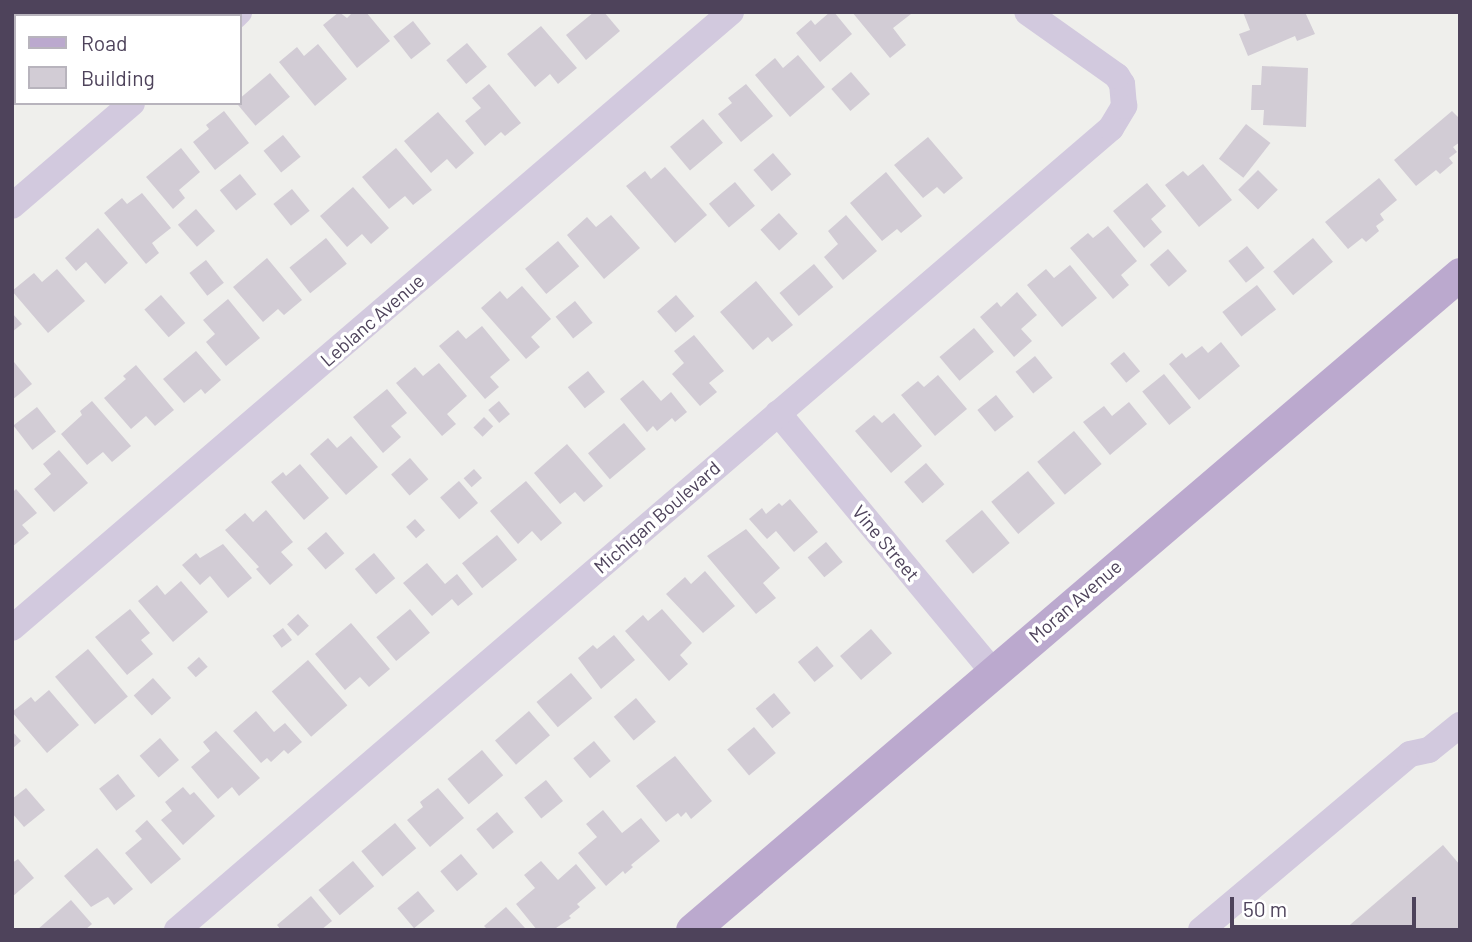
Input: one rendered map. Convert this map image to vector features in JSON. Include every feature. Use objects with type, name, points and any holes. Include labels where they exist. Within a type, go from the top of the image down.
[{"type":"main road","name":"Moran Avenue","points":[[692,930],[1460,274]]},
{"type":"street","name":"Leblanc Avenue","points":[[12,628],[731,12]]},
{"type":"street","name":"Michigan Boulevard","points":[[177,930],[1111,128],[1119,118],[1124,98],[1122,84],[1108,67],[1027,12]]},
{"type":"street","points":[[12,206],[130,105]]},
{"type":"street","name":"Vine Street","points":[[778,413],[993,672]]},
{"type":"street","points":[[1201,930],[1410,754],[1429,750],[1460,725]]},
{"type":"building","points":[[21,12],[78,12],[78,14]]},
{"type":"building","points":[[339,12],[347,18],[353,12],[366,12],[390,41],[357,68],[323,25]]},
{"type":"building","points":[[594,12],[604,12],[620,31],[586,60],[566,35]]},
{"type":"building","points":[[830,12],[834,12],[852,34],[820,62],[796,33],[811,20],[815,25]]},
{"type":"building","points":[[852,12],[909,12],[911,14],[893,28],[906,45],[890,58]]},
{"type":"building","points":[[1243,12],[1305,12],[1315,34],[1297,41],[1295,36],[1248,56],[1239,34],[1250,30]]},
{"type":"building","points":[[413,21],[431,44],[411,59],[393,36]]},
{"type":"building","points":[[541,26],[577,68],[558,84],[550,74],[535,87],[507,54]]},
{"type":"building","points":[[467,43],[487,67],[466,84],[446,60]]},
{"type":"building","points":[[318,44],[347,79],[315,106],[279,62],[297,47],[304,56]]},
{"type":"building","points":[[798,55],[825,87],[790,117],[755,75],[775,58],[783,68]]},
{"type":"building","points":[[1262,66],[1308,68],[1306,127],[1263,125],[1264,110],[1251,110],[1252,85],[1261,85]]},
{"type":"building","points":[[851,72],[870,94],[850,111],[831,89]]},
{"type":"building","points":[[270,73],[290,97],[255,126],[238,105],[242,105],[242,96]]},
{"type":"building","points":[[489,84],[521,123],[505,136],[501,132],[485,146],[465,121],[481,108],[472,98]]},
{"type":"building","points":[[746,84],[773,116],[741,142],[718,114],[732,103],[728,98]]},
{"type":"building","points":[[224,111],[249,143],[215,170],[193,142],[209,129],[206,125]]},
{"type":"building","points":[[1452,111],[1460,119],[1460,142],[1453,147],[1457,152],[1449,158],[1453,163],[1440,174],[1436,170],[1416,186],[1394,160]]},
{"type":"building","points":[[438,112],[474,153],[456,169],[447,159],[431,173],[404,141]]},
{"type":"building","points":[[703,119],[723,143],[690,170],[670,147]]},
{"type":"building","points":[[1246,124],[1270,143],[1243,178],[1219,159]]},
{"type":"building","points":[[283,135],[301,157],[281,172],[264,151]]},
{"type":"building","points":[[928,137],[963,178],[944,194],[937,187],[923,198],[894,165]]},
{"type":"building","points":[[181,148],[200,172],[179,190],[185,198],[173,209],[146,177]]},
{"type":"building","points":[[396,148],[432,190],[413,205],[405,196],[389,209],[362,177]]},
{"type":"building","points":[[773,153],[791,174],[772,191],[753,170]]},
{"type":"building","points":[[1203,164],[1232,200],[1199,227],[1165,185],[1183,171],[1188,176]]},
{"type":"building","points":[[665,167],[707,215],[675,243],[626,186],[645,171],[651,179]]},
{"type":"building","points":[[1258,170],[1278,190],[1258,210],[1238,190]]},
{"type":"building","points":[[886,172],[922,216],[901,233],[897,229],[882,241],[850,203]]},
{"type":"building","points":[[240,174],[256,194],[236,211],[220,190]]},
{"type":"building","points":[[1379,178],[1397,200],[1380,214],[1384,220],[1376,226],[1379,231],[1366,242],[1362,238],[1348,249],[1325,222]]},
{"type":"building","points":[[735,182],[755,206],[729,228],[709,204]]},
{"type":"building","points":[[1147,183],[1166,206],[1151,219],[1162,232],[1144,248],[1113,211]]},
{"type":"building","points":[[353,187],[389,228],[371,244],[362,234],[347,247],[320,216]]},
{"type":"building","points":[[292,189],[310,211],[291,226],[273,204]]},
{"type":"building","points":[[142,193],[171,228],[152,243],[159,253],[146,264],[104,213],[122,198],[127,204]]},
{"type":"building","points":[[196,209],[215,231],[197,247],[178,225]]},
{"type":"building","points":[[779,213],[798,234],[779,251],[760,230]]},
{"type":"building","points":[[611,215],[640,248],[604,279],[567,235],[587,217],[596,227]]},
{"type":"building","points":[[846,215],[877,251],[843,280],[824,257],[838,244],[828,231]]},
{"type":"building","points":[[1108,226],[1137,261],[1121,275],[1129,285],[1113,299],[1070,248],[1088,233],[1093,238]]},
{"type":"building","points":[[98,228],[128,263],[105,284],[86,262],[76,271],[65,258]]},
{"type":"building","points":[[326,238],[347,264],[310,293],[289,268]]},
{"type":"building","points":[[1313,238],[1333,262],[1293,295],[1273,271]]},
{"type":"building","points":[[558,241],[579,266],[546,294],[525,269]]},
{"type":"building","points":[[1247,246],[1265,268],[1246,283],[1228,261]]},
{"type":"building","points":[[1168,249],[1187,271],[1169,287],[1150,265]]},
{"type":"building","points":[[267,258],[302,300],[284,315],[278,309],[263,322],[233,287]]},
{"type":"building","points":[[206,260],[224,283],[207,296],[189,273]]},
{"type":"building","points":[[814,264],[833,287],[799,316],[780,293]]},
{"type":"building","points":[[1070,265],[1097,298],[1062,327],[1027,285],[1046,269],[1054,278]]},
{"type":"building","points":[[57,269],[85,301],[48,333],[12,291],[34,273],[42,282]]},
{"type":"building","points":[[756,281],[793,325],[772,342],[768,337],[753,350],[720,312]]},
{"type":"building","points":[[1257,285],[1276,309],[1241,337],[1222,312]]},
{"type":"building","points":[[522,286],[551,319],[531,337],[540,347],[526,359],[481,308],[500,291],[507,299]]},
{"type":"building","points":[[1017,292],[1037,315],[1021,329],[1032,341],[1014,357],[980,317],[997,302],[1001,307]]},
{"type":"building","points":[[161,295],[185,323],[169,337],[144,309]]},
{"type":"building","points":[[676,295],[694,316],[676,333],[657,311]]},
{"type":"building","points":[[228,299],[260,338],[226,366],[206,342],[215,334],[203,320]]},
{"type":"building","points":[[575,301],[593,323],[573,338],[556,317]]},
{"type":"building","points":[[12,313],[22,324],[12,332]]},
{"type":"building","points":[[482,326],[510,360],[490,377],[499,387],[485,399],[439,346],[458,330],[466,339]]},
{"type":"building","points":[[974,328],[994,352],[959,381],[940,357]]},
{"type":"building","points":[[694,335],[724,371],[709,383],[717,392],[700,406],[672,374],[684,363],[674,351]]},
{"type":"building","points":[[1221,342],[1240,366],[1199,400],[1169,364],[1182,353],[1186,358],[1202,346],[1208,353]]},
{"type":"building","points":[[196,351],[221,380],[205,394],[201,389],[184,403],[163,379]]},
{"type":"building","points":[[1124,352],[1140,371],[1126,383],[1110,364]]},
{"type":"building","points":[[1035,356],[1053,378],[1033,393],[1016,372]]},
{"type":"building","points":[[14,362],[32,384],[12,400],[12,363]]},
{"type":"building","points":[[439,363],[467,396],[447,414],[456,424],[442,436],[396,383],[415,367],[423,376]]},
{"type":"building","points":[[136,365],[174,410],[155,426],[146,416],[131,429],[104,398],[126,379],[123,376]]},
{"type":"building","points":[[588,371],[605,392],[585,408],[568,387]]},
{"type":"building","points":[[1164,374],[1191,407],[1169,425],[1142,392]]},
{"type":"building","points":[[938,375],[967,409],[935,436],[901,395],[918,381],[924,387]]},
{"type":"building","points":[[643,380],[661,401],[671,392],[687,412],[675,422],[672,418],[657,431],[653,426],[647,432],[620,399]]},
{"type":"building","points":[[387,389],[407,413],[391,426],[401,437],[383,453],[353,417]]},
{"type":"building","points":[[996,395],[1014,417],[995,432],[977,410]]},
{"type":"building","points":[[92,401],[131,446],[112,462],[103,452],[87,465],[61,434],[82,415],[80,411]]},
{"type":"building","points":[[499,401],[510,414],[499,423],[488,410]]},
{"type":"building","points":[[1129,402],[1147,424],[1110,455],[1083,422],[1104,406],[1112,416]]},
{"type":"building","points":[[37,407],[56,431],[32,450],[13,425]]},
{"type":"building","points":[[894,413],[922,446],[891,473],[855,431],[874,415],[882,423]]},
{"type":"building","points":[[484,417],[493,426],[483,437],[473,428]]},
{"type":"building","points":[[624,423],[646,449],[610,479],[588,453]]},
{"type":"building","points":[[1074,431],[1102,464],[1065,495],[1037,462]]},
{"type":"building","points":[[351,436],[378,467],[346,495],[310,454],[328,438],[337,448]]},
{"type":"building","points":[[567,444],[603,486],[584,502],[575,492],[560,504],[534,473]]},
{"type":"building","points":[[59,450],[88,483],[54,512],[34,489],[51,474],[43,464]]},
{"type":"building","points":[[410,458],[428,479],[410,496],[391,474]]},
{"type":"building","points":[[926,463],[944,484],[922,503],[904,482]]},
{"type":"building","points":[[300,464],[329,498],[304,520],[271,482],[283,472],[286,476]]},
{"type":"building","points":[[474,469],[482,478],[472,487],[464,478]]},
{"type":"building","points":[[1028,471],[1055,503],[1018,534],[991,502]]},
{"type":"building","points":[[459,481],[478,503],[459,519],[440,497]]},
{"type":"building","points":[[526,481],[562,523],[541,541],[532,531],[518,544],[490,511]]},
{"type":"building","points":[[16,489],[37,513],[22,525],[29,533],[12,547],[12,493]]},
{"type":"building","points":[[790,499],[818,532],[794,552],[776,531],[767,539],[749,519],[762,508],[766,514],[779,503],[782,506]]},
{"type":"building","points":[[266,510],[293,542],[281,552],[293,565],[270,585],[256,569],[259,567],[225,530],[245,513],[253,522]]},
{"type":"building","points":[[982,510],[1010,543],[973,574],[945,541]]},
{"type":"building","points":[[415,519],[425,530],[416,538],[406,527]]},
{"type":"building","points":[[746,529],[780,568],[763,583],[776,598],[756,614],[707,556]]},
{"type":"building","points":[[326,532],[344,553],[326,570],[307,548]]},
{"type":"building","points":[[497,535],[517,560],[482,588],[462,563]]},
{"type":"building","points":[[826,542],[843,562],[824,577],[808,557]]},
{"type":"building","points":[[223,544],[252,578],[228,598],[210,576],[200,585],[182,565],[196,553],[200,558]]},
{"type":"building","points":[[374,553],[395,578],[376,594],[355,569]]},
{"type":"building","points":[[427,563],[445,584],[457,574],[473,594],[458,606],[452,599],[432,616],[403,583]]},
{"type":"building","points":[[705,571],[735,606],[703,633],[666,594],[685,577],[691,584]]},
{"type":"building","points":[[181,581],[208,612],[173,642],[138,601],[157,585],[165,595]]},
{"type":"building","points":[[130,609],[150,633],[141,640],[153,654],[127,675],[95,637]]},
{"type":"building","points":[[410,609],[430,633],[396,661],[376,637]]},
{"type":"building","points":[[662,609],[692,643],[680,655],[688,664],[669,681],[625,631],[643,615],[648,621]]},
{"type":"building","points":[[298,614],[309,626],[298,636],[287,624]]},
{"type":"building","points":[[351,623],[390,669],[369,687],[360,677],[345,690],[315,654]]},
{"type":"building","points":[[283,628],[292,640],[282,648],[273,636]]},
{"type":"building","points":[[871,629],[892,653],[861,680],[840,656]]},
{"type":"building","points":[[614,635],[635,660],[601,689],[578,658],[593,645],[597,649]]},
{"type":"building","points":[[817,646],[834,666],[815,682],[798,662]]},
{"type":"building","points":[[88,649],[128,696],[95,724],[55,677]]},
{"type":"building","points":[[199,657],[208,667],[196,677],[187,668]]},
{"type":"building","points":[[308,660],[347,705],[311,737],[272,691]]},
{"type":"building","points":[[571,673],[592,698],[558,727],[537,702]]},
{"type":"building","points":[[153,678],[171,698],[152,715],[134,695]]},
{"type":"building","points":[[49,690],[79,725],[47,753],[12,712],[31,697],[35,702]]},
{"type":"building","points":[[774,693],[791,713],[772,728],[756,708]]},
{"type":"building","points":[[636,698],[656,722],[634,740],[614,717]]},
{"type":"building","points":[[256,711],[274,732],[285,723],[302,742],[288,754],[284,750],[271,762],[267,758],[261,763],[233,731]]},
{"type":"building","points":[[529,711],[550,735],[516,765],[495,741]]},
{"type":"building","points":[[754,727],[776,753],[749,776],[727,749]]},
{"type":"building","points":[[12,731],[21,741],[12,749]]},
{"type":"building","points":[[216,731],[260,778],[239,796],[232,787],[218,799],[191,767],[210,751],[203,742]]},
{"type":"building","points":[[160,738],[179,760],[159,778],[140,756]]},
{"type":"building","points":[[594,741],[611,761],[590,778],[573,758]]},
{"type":"building","points":[[482,750],[503,775],[469,804],[448,779]]},
{"type":"building","points":[[675,756],[712,801],[691,819],[686,812],[681,817],[678,813],[666,822],[636,786]]},
{"type":"building","points":[[118,774],[135,796],[116,811],[99,789]]},
{"type":"building","points":[[546,780],[563,801],[541,819],[524,798]]},
{"type":"building","points":[[183,787],[190,795],[194,792],[215,816],[183,845],[161,820],[172,811],[165,802]]},
{"type":"building","points":[[26,788],[45,810],[24,827],[12,813],[12,799]]},
{"type":"building","points":[[438,788],[464,818],[430,847],[407,820],[423,807],[420,802]]},
{"type":"building","points":[[603,810],[622,833],[641,818],[660,841],[631,865],[633,867],[625,874],[623,871],[606,886],[578,853],[597,837],[586,824]]},
{"type":"building","points":[[497,812],[514,832],[493,849],[476,829]]},
{"type":"building","points":[[147,820],[181,859],[151,884],[125,853],[142,839],[135,831]]},
{"type":"building","points":[[395,823],[416,848],[383,877],[361,851]]},
{"type":"building","points":[[1443,845],[1460,865],[1460,930],[1344,930]]},
{"type":"building","points":[[97,848],[133,889],[114,905],[108,897],[91,907],[64,876]]},
{"type":"building","points":[[461,854],[478,874],[457,891],[440,871]]},
{"type":"building","points":[[18,859],[34,878],[12,897],[12,863]]},
{"type":"building","points":[[353,861],[374,886],[340,915],[319,890]]},
{"type":"building","points":[[541,861],[558,880],[576,864],[596,888],[577,904],[580,907],[569,916],[571,918],[553,930],[537,930],[516,904],[535,888],[524,875]]},
{"type":"building","points":[[418,891],[435,911],[414,928],[397,908]]},
{"type":"building","points":[[311,896],[332,921],[321,930],[281,930],[277,925]]},
{"type":"building","points":[[71,900],[92,924],[85,930],[37,930]]},
{"type":"building","points":[[506,907],[525,928],[488,930],[484,926]]}]
